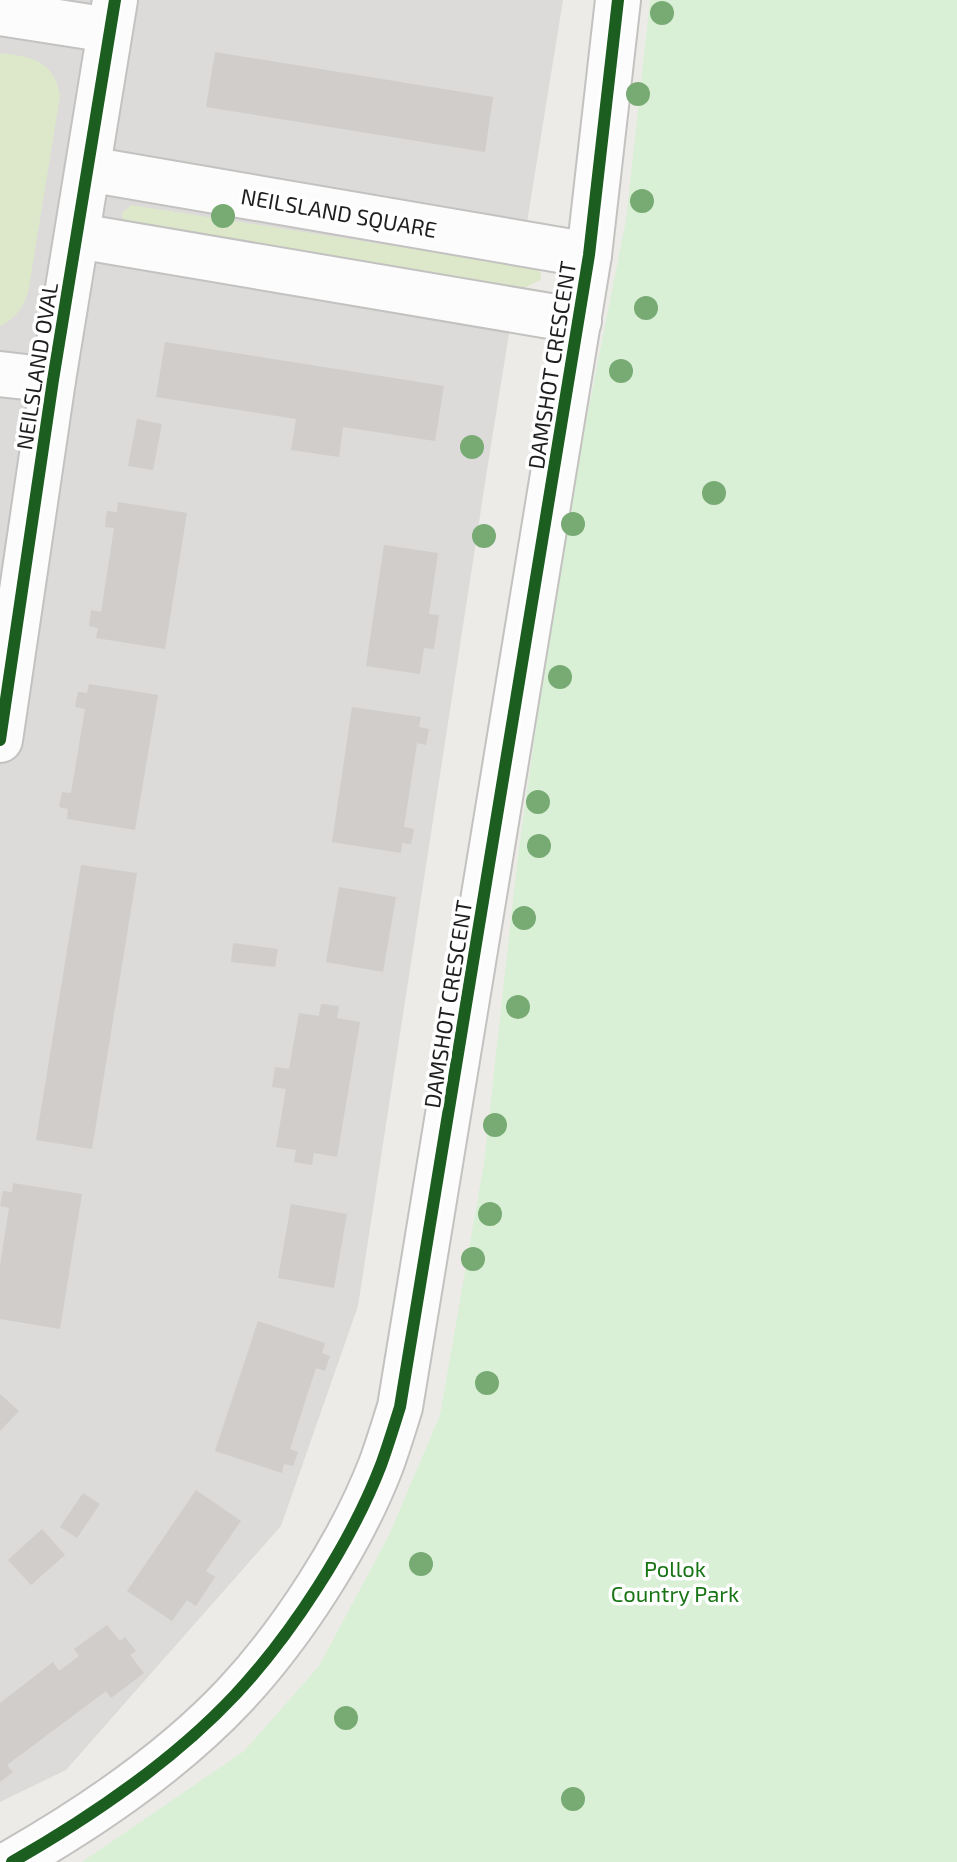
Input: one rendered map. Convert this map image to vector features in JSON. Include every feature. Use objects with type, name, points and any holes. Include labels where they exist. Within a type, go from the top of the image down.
[{"type":"street","name":"DAMSHOT CRESCENT","points":[[12,1862],[113,1797],[185,1742],[235,1695],[294,1622],[340,1551],[381,1467],[408,1372],[579,321],[618,0]]},
{"type":"street","points":[[0,13],[112,15]]},
{"type":"street","name":"NEILSLAND OVAL","points":[[0,740],[53,380],[112,15]]},
{"type":"street","name":"NEILSLAND SQUARE","points":[[88,169],[589,255]]},
{"type":"street","points":[[78,236],[579,321]]},
{"type":"street","points":[[0,374],[53,380]]},
{"type":"shaded area","points":[[0,0],[563,0],[358,1306],[281,1526],[66,1770],[0,1802]]},
{"type":"green space","name":"Pollok Country Park","points":[[650,0],[957,0],[957,1862],[82,1862],[244,1751],[319,1666],[389,1535],[440,1415],[484,1163],[517,864],[560,552],[626,220]]},
{"type":"green space","points":[[0,53],[22,56],[47,67],[60,96],[28,293],[18,312],[0,326]]},
{"type":"green space","points":[[131,205],[535,268],[541,273],[541,280],[524,288],[135,227],[123,221],[122,213]]},
{"type":"building","points":[[215,52],[493,97],[485,152],[206,107]]},
{"type":"building","points":[[165,342],[444,386],[435,441],[343,427],[339,457],[291,450],[296,419],[156,397]]},
{"type":"building","points":[[137,419],[162,424],[153,470],[128,466]]},
{"type":"building","points":[[118,502],[187,513],[165,649],[96,638],[98,628],[89,626],[91,610],[101,612],[114,528],[105,527],[107,511],[117,512]]},
{"type":"building","points":[[384,545],[438,553],[429,614],[439,615],[434,649],[424,648],[420,674],[366,666]]},
{"type":"building","points":[[89,684],[158,695],[135,830],[67,819],[68,809],[59,807],[62,792],[71,793],[85,709],[75,707],[78,692],[87,693]]},
{"type":"building","points":[[352,707],[421,717],[419,727],[429,729],[426,745],[417,743],[404,827],[414,829],[411,844],[402,843],[401,853],[332,842]]},
{"type":"building","points":[[81,865],[137,873],[92,1149],[36,1140]]},
{"type":"building","points":[[339,887],[396,897],[383,972],[326,962]]},
{"type":"building","points":[[233,943],[278,949],[275,967],[231,962]]},
{"type":"building","points":[[321,1004],[339,1006],[337,1018],[360,1022],[337,1157],[314,1153],[312,1165],[294,1162],[296,1150],[276,1147],[286,1089],[272,1087],[275,1067],[289,1069],[299,1013],[319,1016]]},
{"type":"building","points":[[13,1183],[82,1194],[60,1329],[0,1319],[0,1265],[9,1208],[0,1206],[3,1191],[12,1192]]},
{"type":"building","points":[[291,1204],[347,1214],[334,1288],[278,1278]]},
{"type":"building","points":[[258,1321],[325,1343],[322,1353],[330,1356],[325,1371],[316,1368],[290,1449],[298,1452],[293,1466],[284,1464],[282,1473],[215,1451]]},
{"type":"building","points":[[0,1394],[19,1411],[0,1431]]},
{"type":"building","points":[[196,1490],[241,1521],[206,1571],[215,1577],[196,1606],[187,1600],[172,1621],[127,1591]]},
{"type":"building","points":[[83,1493],[100,1504],[77,1538],[60,1527]]},
{"type":"building","points":[[42,1529],[65,1555],[31,1585],[8,1560]]},
{"type":"building","points":[[107,1625],[120,1641],[125,1637],[136,1651],[130,1655],[144,1673],[111,1698],[106,1691],[7,1765],[13,1772],[0,1782],[0,1703],[53,1662],[59,1671],[79,1656],[74,1649]]},
{"type":"cycle path","points":[[0,740],[53,380],[115,0]]},
{"type":"cycle path","points":[[12,1862],[130,1786],[185,1742],[235,1695],[278,1644],[337,1556],[368,1495],[389,1443],[400,1407],[589,255],[618,0]]}]
